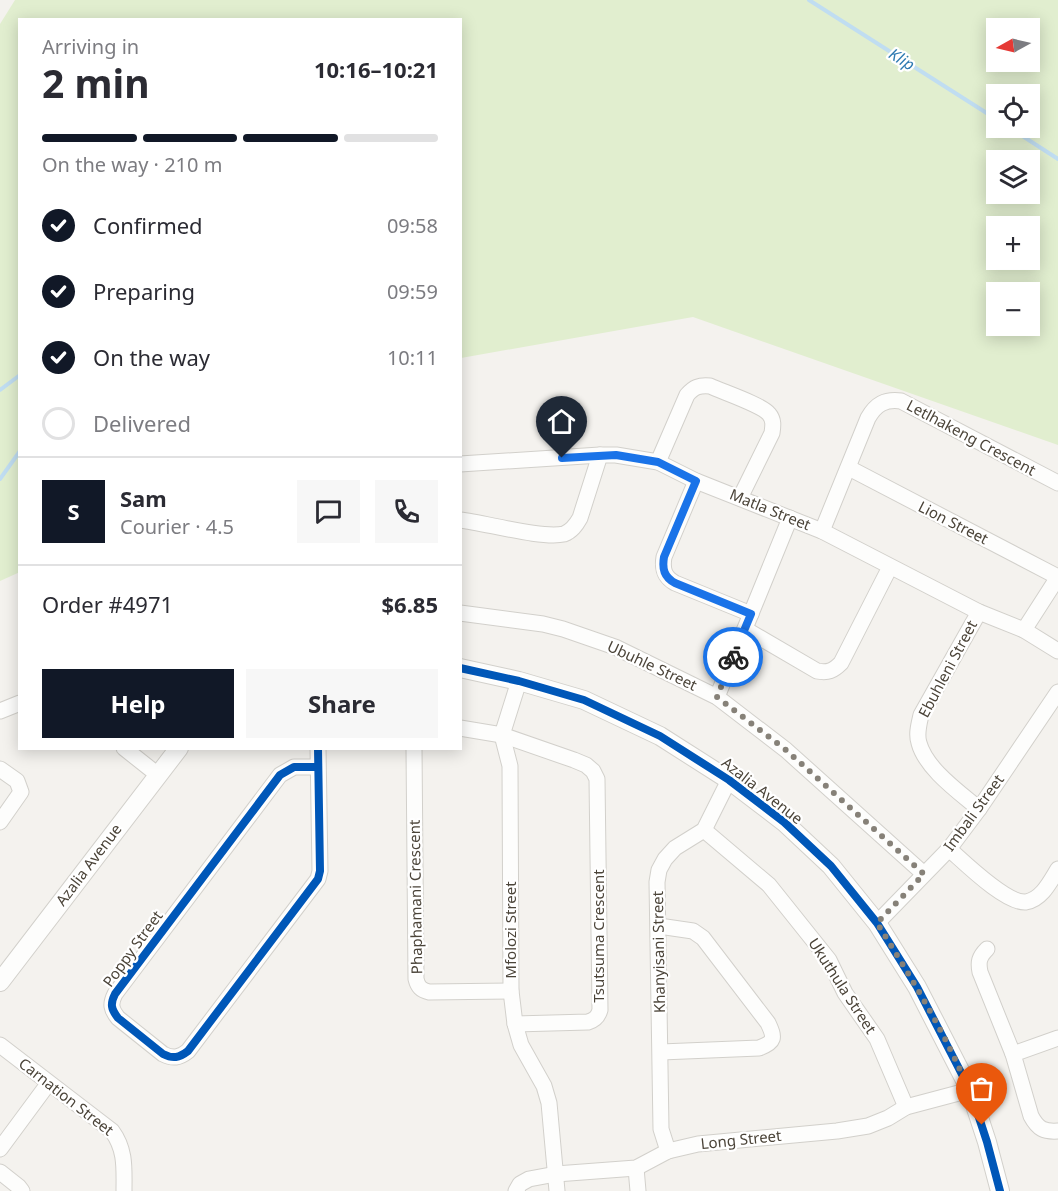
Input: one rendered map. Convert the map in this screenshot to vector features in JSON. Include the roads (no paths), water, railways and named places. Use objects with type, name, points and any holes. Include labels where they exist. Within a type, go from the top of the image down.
[{"type":"street","points":[[658,462],[687,395],[693,388],[701,385],[710,386],[762,409],[770,414],[773,423],[772,433],[740,498]]},
{"type":"street","name":"Letlhakeng Crescent","points":[[822,531],[873,410],[890,400],[901,401],[1058,483]]},
{"type":"street","name":"Matla Street","points":[[462,464],[600,455],[658,462],[696,481],[822,531],[979,612],[1024,630],[1058,651]]},
{"type":"street","points":[[462,520],[539,534],[566,533],[575,527],[580,518],[600,455]]},
{"type":"street","name":"Lion Street","points":[[849,468],[1058,577]]},
{"type":"street","points":[[696,481],[664,557],[664,573],[669,580],[675,583],[751,614]]},
{"type":"street","points":[[717,697],[790,518]]},
{"type":"street","points":[[745,629],[817,671],[834,670],[841,663],[890,567]]},
{"type":"street","points":[[1024,630],[1058,577]]},
{"type":"street","name":"Ebuhleni Street","points":[[979,612],[921,715],[918,730],[919,743],[925,756],[939,775],[979,809]]},
{"type":"street","name":"Ubuhle Street","points":[[462,613],[543,624],[563,629],[615,647],[717,697],[786,750],[924,874]]},
{"type":"street","name":"Azalia Avenue","points":[[462,668],[519,681],[584,700],[660,736],[729,780],[784,822],[831,866],[877,923],[917,987],[970,1090],[1000,1191]]},
{"type":"street","points":[[462,728],[502,735],[519,681]]},
{"type":"street","name":"Imbali Street","points":[[877,923],[949,849],[1057,697]]},
{"type":"street","points":[[0,711],[18,704]]},
{"type":"street","name":"Tsutsuma Crescent","points":[[502,735],[586,765],[597,779],[598,791],[600,1010],[598,1016],[594,1021],[588,1022],[515,1024]]},
{"type":"street","name":"Mfolozi Street","points":[[502,735],[510,766],[511,991],[515,1024],[521,1045],[544,1086],[549,1103],[557,1191]]},
{"type":"street","points":[[127,750],[158,775]]},
{"type":"street","name":"Azalia Avenue","points":[[0,982],[177,750]]},
{"type":"street","points":[[318,750],[318,767]]},
{"type":"street","name":"Phaphamani Crescent","points":[[414,750],[416,979],[418,986],[429,992],[511,991]]},
{"type":"street","name":"Poppy Street","points":[[294,767],[318,767],[318,879],[188,1051],[180,1057],[171,1058],[163,1054],[112,1011],[111,1002],[115,994],[280,775],[294,767]]},
{"type":"street","points":[[0,768],[17,781],[21,792],[0,822]]},
{"type":"street","points":[[704,830],[729,780]]},
{"type":"street","name":"Khanyisani Street","points":[[668,1152],[661,1129],[657,882],[659,870],[665,858],[675,848],[704,830]]},
{"type":"street","name":"Ukuthula Street","points":[[704,830],[769,885],[829,960],[845,993],[877,1040],[906,1107]]},
{"type":"street","points":[[949,849],[1000,892],[1016,901],[1026,902],[1037,897],[1046,888],[1058,869]]},
{"type":"street","points":[[659,926],[693,931],[703,938],[768,1023],[773,1034],[772,1041],[759,1048],[661,1052]]},
{"type":"street","points":[[987,949],[978,963],[980,972],[1013,1054],[1031,1116],[1036,1126],[1042,1130],[1058,1131]]},
{"type":"street","points":[[1013,1054],[1058,1038]]},
{"type":"street","name":"Carnation Street","points":[[0,1045],[112,1131],[119,1140],[123,1158],[124,1191]]},
{"type":"street","points":[[0,1149],[48,1084]]},
{"type":"street","name":"Long Street","points":[[516,1191],[520,1184],[529,1179],[556,1174],[636,1168],[668,1152],[698,1144],[868,1126],[906,1107],[970,1090]]},
{"type":"street","points":[[636,1168],[638,1191]]},
{"type":"street","points":[[0,1172],[21,1191]]},
{"type":"waterway","name":"Klip","points":[[809,0],[986,113]]},
{"type":"waterway","name":"Klip","points":[[1025,138],[1058,159]]},
{"type":"waterway","points":[[0,390],[18,376]]},
{"type":"waterway","points":[[0,479],[18,454]]}]
